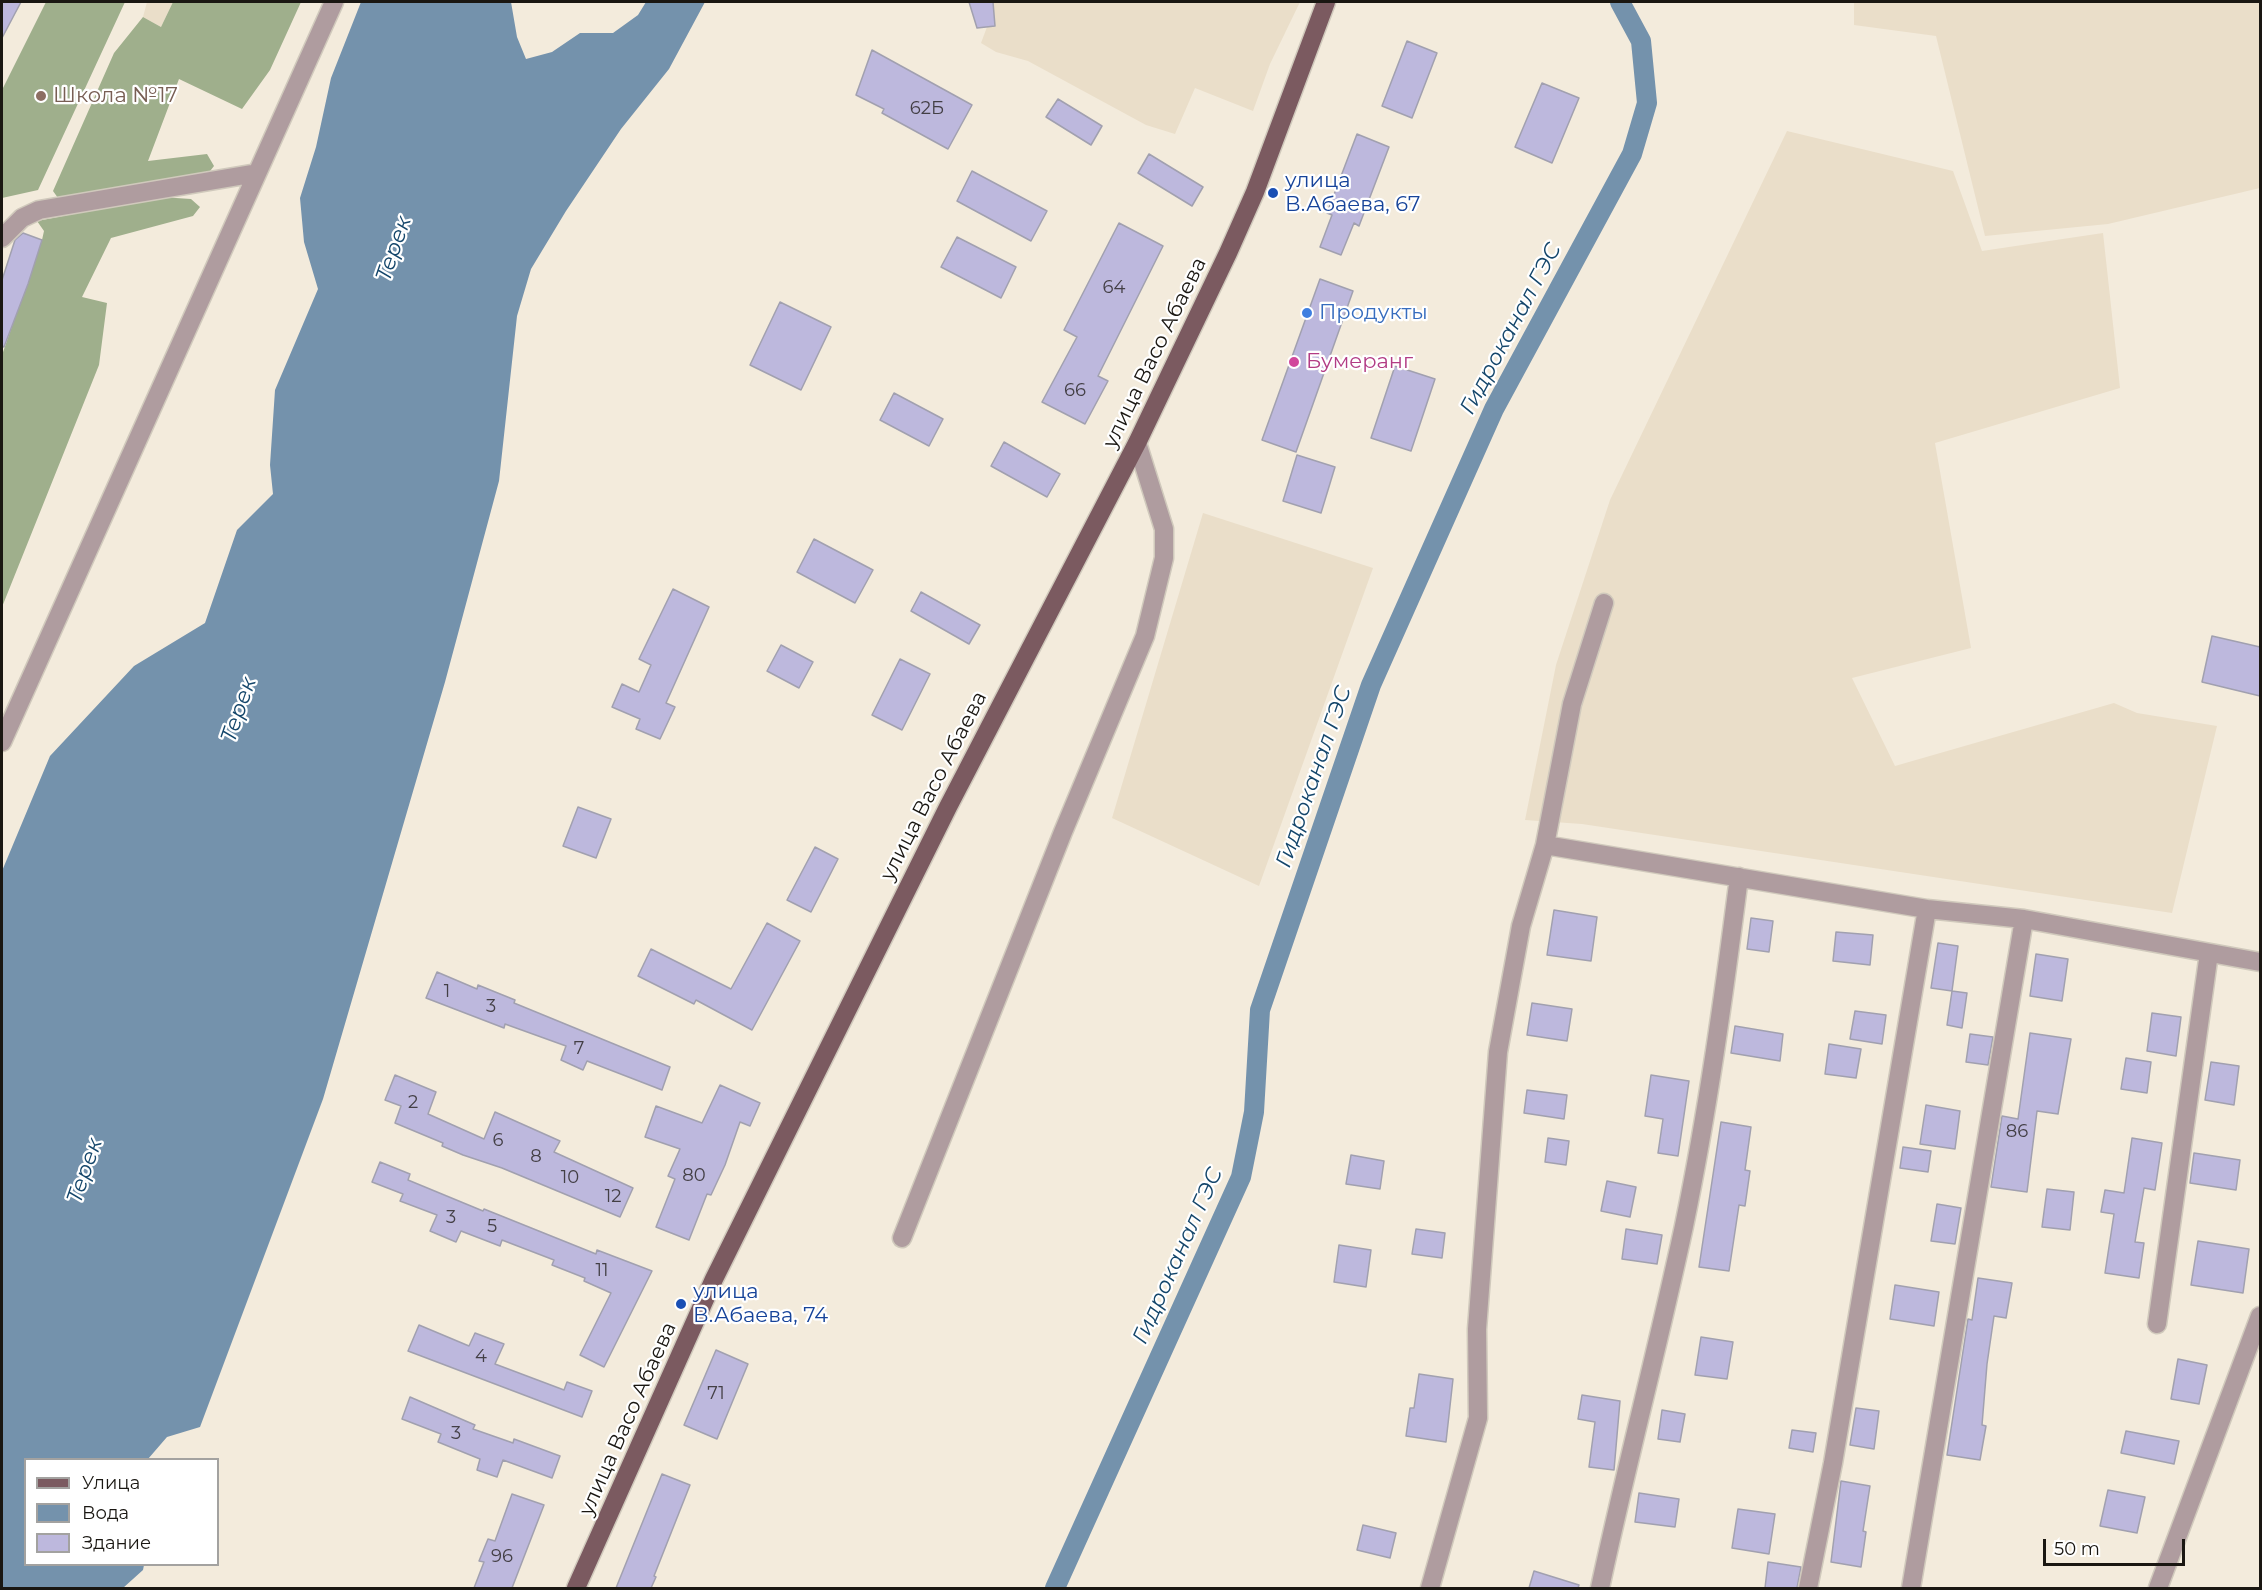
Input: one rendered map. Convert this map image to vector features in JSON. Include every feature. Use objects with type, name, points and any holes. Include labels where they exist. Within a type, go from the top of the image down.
[{"type":"main road","name":"улица Васо Абаева","points":[[576,1588],[714,1279],[948,807],[1137,443],[1243,222],[1326,2]]},
{"type":"street","points":[[2,742],[334,2]]},
{"type":"street","points":[[2,238],[22,218],[39,210],[257,174]]},
{"type":"street","points":[[902,1238],[1063,832],[1145,636],[1164,558],[1164,529],[1137,443]]},
{"type":"street","points":[[1430,1588],[1478,1418],[1477,1329],[1498,1052],[1521,926],[1545,845],[1572,704],[1604,603]]},
{"type":"street","points":[[1545,845],[1927,909],[2024,920],[2260,962]]},
{"type":"street","points":[[1600,1588],[1688,1204],[1716,1058],[1739,877]]},
{"type":"street","points":[[1808,1588],[1833,1463],[1927,909]]},
{"type":"street","points":[[1911,1588],[2024,920]]},
{"type":"street","points":[[2157,1324],[2209,953]]},
{"type":"street","points":[[2158,1588],[2260,1316]]},
{"type":"shaded area","points":[[147,2],[173,2],[161,27],[143,17]]},
{"type":"shaded area","points":[[969,2],[1300,2],[1270,64],[1253,111],[1195,88],[1175,134],[1146,125],[1028,61],[996,52],[981,43],[987,27],[977,28]]},
{"type":"shaded area","points":[[1854,2],[2260,2],[2260,188],[2108,224],[1985,236],[1936,36],[1854,25]]},
{"type":"shaded area","points":[[1787,131],[1953,171],[1982,251],[2103,233],[2120,388],[1935,443],[1971,648],[1852,678],[1895,766],[2114,703],[2137,713],[2217,726],[2172,913],[1582,824],[1525,820],[1556,665],[1610,500]]},
{"type":"shaded area","points":[[1203,513],[1373,568],[1259,886],[1112,818]]},
{"type":"green space","name":"Школа №17","points":[[46,2],[125,2],[38,190],[2,198],[2,90]]},
{"type":"green space","points":[[173,2],[301,2],[270,70],[242,109],[179,79],[148,161],[207,154],[214,166],[207,175],[58,198],[53,191],[114,53],[143,17],[161,27]]},
{"type":"green space","points":[[161,197],[191,199],[200,207],[193,216],[111,238],[82,297],[107,303],[99,365],[2,607],[2,355],[42,240],[44,231],[37,221]]},
{"type":"water","name":"Терек","points":[[361,2],[511,2],[517,37],[526,59],[552,52],[580,33],[613,33],[638,15],[646,2],[705,2],[669,69],[621,129],[566,211],[531,269],[517,316],[499,481],[445,682],[323,1099],[200,1427],[167,1437],[149,1458],[24,1458],[24,1566],[144,1566],[143,1570],[123,1588],[2,1588],[2,871],[50,756],[134,666],[205,623],[237,530],[273,494],[270,465],[275,390],[318,289],[304,242],[300,198],[316,147],[331,78]]},
{"type":"building","points":[[2,2],[21,2],[2,38]]},
{"type":"building","points":[[969,2],[993,2],[995,26],[977,28]]},
{"type":"building","points":[[1407,41],[1437,53],[1412,118],[1382,106]]},
{"type":"building","points":[[872,50],[972,105],[948,149],[882,113],[884,109],[856,95]]},
{"type":"building","points":[[1542,83],[1579,98],[1552,163],[1515,147]]},
{"type":"building","points":[[1058,99],[1102,126],[1091,145],[1046,117]]},
{"type":"building","points":[[1357,134],[1389,147],[1359,226],[1354,223],[1341,255],[1320,247],[1332,215],[1327,213]]},
{"type":"building","points":[[1149,154],[1203,187],[1192,206],[1138,173]]},
{"type":"building","points":[[972,171],[1047,211],[1031,241],[957,201]]},
{"type":"building","points":[[1119,223],[1163,246],[1098,376],[1108,381],[1085,424],[1042,402],[1077,337],[1064,330]]},
{"type":"building","points":[[23,233],[42,240],[4,347],[2,346],[2,280],[15,240]]},
{"type":"building","points":[[957,237],[1016,267],[1001,298],[941,267]]},
{"type":"building","points":[[1320,279],[1353,291],[1296,452],[1262,440]]},
{"type":"building","points":[[780,302],[831,327],[801,390],[750,365]]},
{"type":"building","points":[[1395,366],[1435,379],[1411,451],[1371,438]]},
{"type":"building","points":[[894,393],[943,419],[929,446],[880,420]]},
{"type":"building","points":[[1004,442],[1060,474],[1047,497],[991,466]]},
{"type":"building","points":[[1297,455],[1335,467],[1321,513],[1283,501]]},
{"type":"building","points":[[814,539],[873,570],[855,603],[797,572]]},
{"type":"building","points":[[673,589],[709,607],[666,703],[675,707],[660,739],[636,729],[640,719],[612,707],[622,684],[639,692],[651,665],[639,659]]},
{"type":"building","points":[[921,592],[980,625],[969,644],[911,611]]},
{"type":"building","points":[[2212,636],[2260,647],[2260,696],[2202,682]]},
{"type":"building","points":[[781,645],[813,662],[799,688],[767,671]]},
{"type":"building","points":[[900,659],[930,674],[902,730],[872,715]]},
{"type":"building","points":[[578,807],[611,819],[596,858],[563,846]]},
{"type":"building","points":[[815,847],[838,859],[811,912],[787,900]]},
{"type":"building","points":[[1554,910],[1597,917],[1591,961],[1547,955]]},
{"type":"building","points":[[1751,918],[1773,921],[1769,952],[1747,949]]},
{"type":"building","points":[[767,923],[800,941],[752,1030],[696,1000],[694,1004],[638,976],[651,949],[731,989]]},
{"type":"building","points":[[1836,932],[1873,935],[1870,965],[1833,961]]},
{"type":"building","points":[[1938,943],[1958,946],[1952,991],[1931,988]]},
{"type":"building","points":[[2036,954],[2068,959],[2062,1001],[2030,996]]},
{"type":"building","points":[[437,972],[477,989],[478,985],[515,1000],[514,1003],[670,1067],[662,1090],[587,1061],[583,1070],[561,1060],[566,1046],[505,1024],[504,1028],[426,998]]},
{"type":"building","points":[[1952,991],[1967,993],[1962,1028],[1947,1025]]},
{"type":"building","points":[[1532,1003],[1572,1009],[1567,1041],[1527,1035]]},
{"type":"building","points":[[1855,1011],[1886,1015],[1882,1044],[1850,1039]]},
{"type":"building","points":[[2152,1013],[2181,1017],[2176,1056],[2147,1051]]},
{"type":"building","points":[[1735,1026],[1783,1034],[1780,1061],[1731,1053]]},
{"type":"building","points":[[2030,1033],[2071,1039],[2058,1114],[2037,1111],[2027,1192],[1991,1187],[2002,1116],[2018,1119]]},
{"type":"building","points":[[1970,1034],[1993,1037],[1988,1065],[1966,1062]]},
{"type":"building","points":[[1829,1044],[1861,1049],[1856,1078],[1825,1074]]},
{"type":"building","points":[[2126,1058],[2151,1062],[2147,1093],[2121,1089]]},
{"type":"building","points":[[2211,1062],[2239,1066],[2234,1105],[2205,1100]]},
{"type":"building","points":[[395,1075],[436,1092],[428,1114],[484,1139],[495,1112],[560,1141],[554,1152],[633,1188],[620,1217],[502,1168],[463,1155],[442,1146],[443,1143],[395,1123],[401,1106],[385,1100]]},
{"type":"building","points":[[1651,1075],[1689,1081],[1678,1156],[1658,1153],[1663,1119],[1645,1116]]},
{"type":"building","points":[[720,1085],[760,1103],[750,1126],[740,1122],[725,1165],[711,1195],[707,1194],[689,1240],[656,1227],[675,1179],[668,1176],[680,1149],[645,1137],[656,1106],[702,1123]]},
{"type":"building","points":[[1527,1090],[1567,1095],[1564,1119],[1524,1113]]},
{"type":"building","points":[[1926,1105],[1960,1111],[1955,1149],[1920,1144]]},
{"type":"building","points":[[1721,1122],[1751,1127],[1745,1170],[1750,1171],[1745,1206],[1739,1205],[1729,1271],[1699,1267]]},
{"type":"building","points":[[1548,1138],[1569,1141],[1566,1165],[1545,1162]]},
{"type":"building","points":[[2132,1138],[2162,1143],[2155,1190],[2144,1188],[2135,1242],[2144,1243],[2139,1278],[2105,1273],[2114,1214],[2101,1212],[2105,1190],[2124,1193]]},
{"type":"building","points":[[1903,1147],[1931,1151],[1928,1172],[1900,1168]]},
{"type":"building","points":[[2194,1153],[2240,1160],[2236,1190],[2190,1183]]},
{"type":"building","points":[[1351,1155],[1384,1161],[1380,1189],[1346,1184]]},
{"type":"building","points":[[380,1162],[410,1174],[408,1180],[483,1211],[484,1209],[596,1254],[597,1250],[652,1271],[604,1367],[580,1355],[611,1293],[584,1281],[585,1278],[552,1265],[554,1260],[502,1240],[500,1246],[461,1231],[456,1242],[430,1231],[437,1215],[400,1201],[403,1194],[372,1182]]},
{"type":"building","points":[[1607,1181],[1636,1187],[1630,1217],[1601,1211]]},
{"type":"building","points":[[2047,1189],[2074,1192],[2070,1230],[2042,1227]]},
{"type":"building","points":[[1937,1204],[1961,1208],[1955,1244],[1931,1241]]},
{"type":"building","points":[[1416,1229],[1445,1233],[1442,1258],[1412,1254]]},
{"type":"building","points":[[1626,1229],[1662,1235],[1657,1264],[1622,1259]]},
{"type":"building","points":[[2198,1241],[2249,1249],[2243,1293],[2191,1285]]},
{"type":"building","points":[[1339,1245],[1371,1250],[1366,1287],[1334,1282]]},
{"type":"building","points":[[1978,1278],[2012,1283],[2006,1318],[1994,1316],[1982,1425],[1986,1426],[1980,1460],[1947,1455],[1968,1319],[1972,1320]]},
{"type":"building","points":[[1895,1285],[1939,1292],[1934,1326],[1890,1319]]},
{"type":"building","points":[[419,1325],[469,1346],[475,1333],[504,1344],[495,1364],[564,1390],[567,1382],[592,1391],[582,1417],[408,1351]]},
{"type":"building","points":[[1701,1337],[1733,1342],[1727,1379],[1695,1375]]},
{"type":"building","points":[[716,1350],[748,1364],[717,1439],[684,1425]]},
{"type":"building","points":[[2178,1359],[2207,1365],[2199,1404],[2171,1399]]},
{"type":"building","points":[[1419,1374],[1453,1379],[1446,1442],[1406,1436],[1410,1408],[1414,1408]]},
{"type":"building","points":[[1582,1395],[1620,1401],[1614,1470],[1589,1467],[1595,1422],[1578,1419]]},
{"type":"building","points":[[410,1397],[475,1425],[473,1429],[513,1443],[514,1439],[560,1456],[552,1478],[503,1460],[497,1477],[477,1470],[480,1459],[438,1442],[441,1434],[402,1419]]},
{"type":"building","points":[[1856,1408],[1879,1411],[1874,1449],[1850,1445]]},
{"type":"building","points":[[1662,1410],[1685,1414],[1680,1442],[1658,1439]]},
{"type":"building","points":[[1792,1430],[1816,1433],[1813,1452],[1789,1448]]},
{"type":"building","points":[[2126,1431],[2179,1441],[2174,1464],[2121,1453]]},
{"type":"building","points":[[662,1474],[690,1485],[654,1576],[656,1577],[651,1588],[616,1588]]},
{"type":"building","points":[[1841,1481],[1870,1486],[1863,1531],[1866,1532],[1861,1567],[1831,1562]]},
{"type":"building","points":[[2108,1490],[2145,1497],[2137,1533],[2100,1526]]},
{"type":"building","points":[[1639,1493],[1679,1499],[1675,1527],[1635,1522]]},
{"type":"building","points":[[512,1494],[544,1505],[512,1588],[474,1588],[484,1562],[479,1561],[488,1539],[495,1541]]},
{"type":"building","points":[[1738,1509],[1775,1514],[1769,1554],[1732,1548]]},
{"type":"building","points":[[1363,1525],[1396,1533],[1390,1558],[1357,1550]]},
{"type":"building","points":[[1768,1562],[1801,1567],[1797,1588],[1765,1588]]},
{"type":"building","points":[[1534,1571],[1579,1585],[1578,1588],[1529,1588]]},
{"type":"waterway","name":"Гидроканал ГЭС","points":[[1055,1588],[1241,1177],[1254,1112],[1260,1010],[1371,685],[1494,409],[1632,154],[1647,103],[1641,41],[1620,2]]},
{"type":"place","name":"Школа №17","points":[[41,96]]},
{"type":"place","name":"улица В.Абаева, 67","points":[[1273,193]]},
{"type":"place","name":"Продукты","points":[[1307,313]]},
{"type":"place","name":"Бумеранг","points":[[1294,362]]},
{"type":"place","name":"улица В.Абаева, 74","points":[[681,1304]]}]
